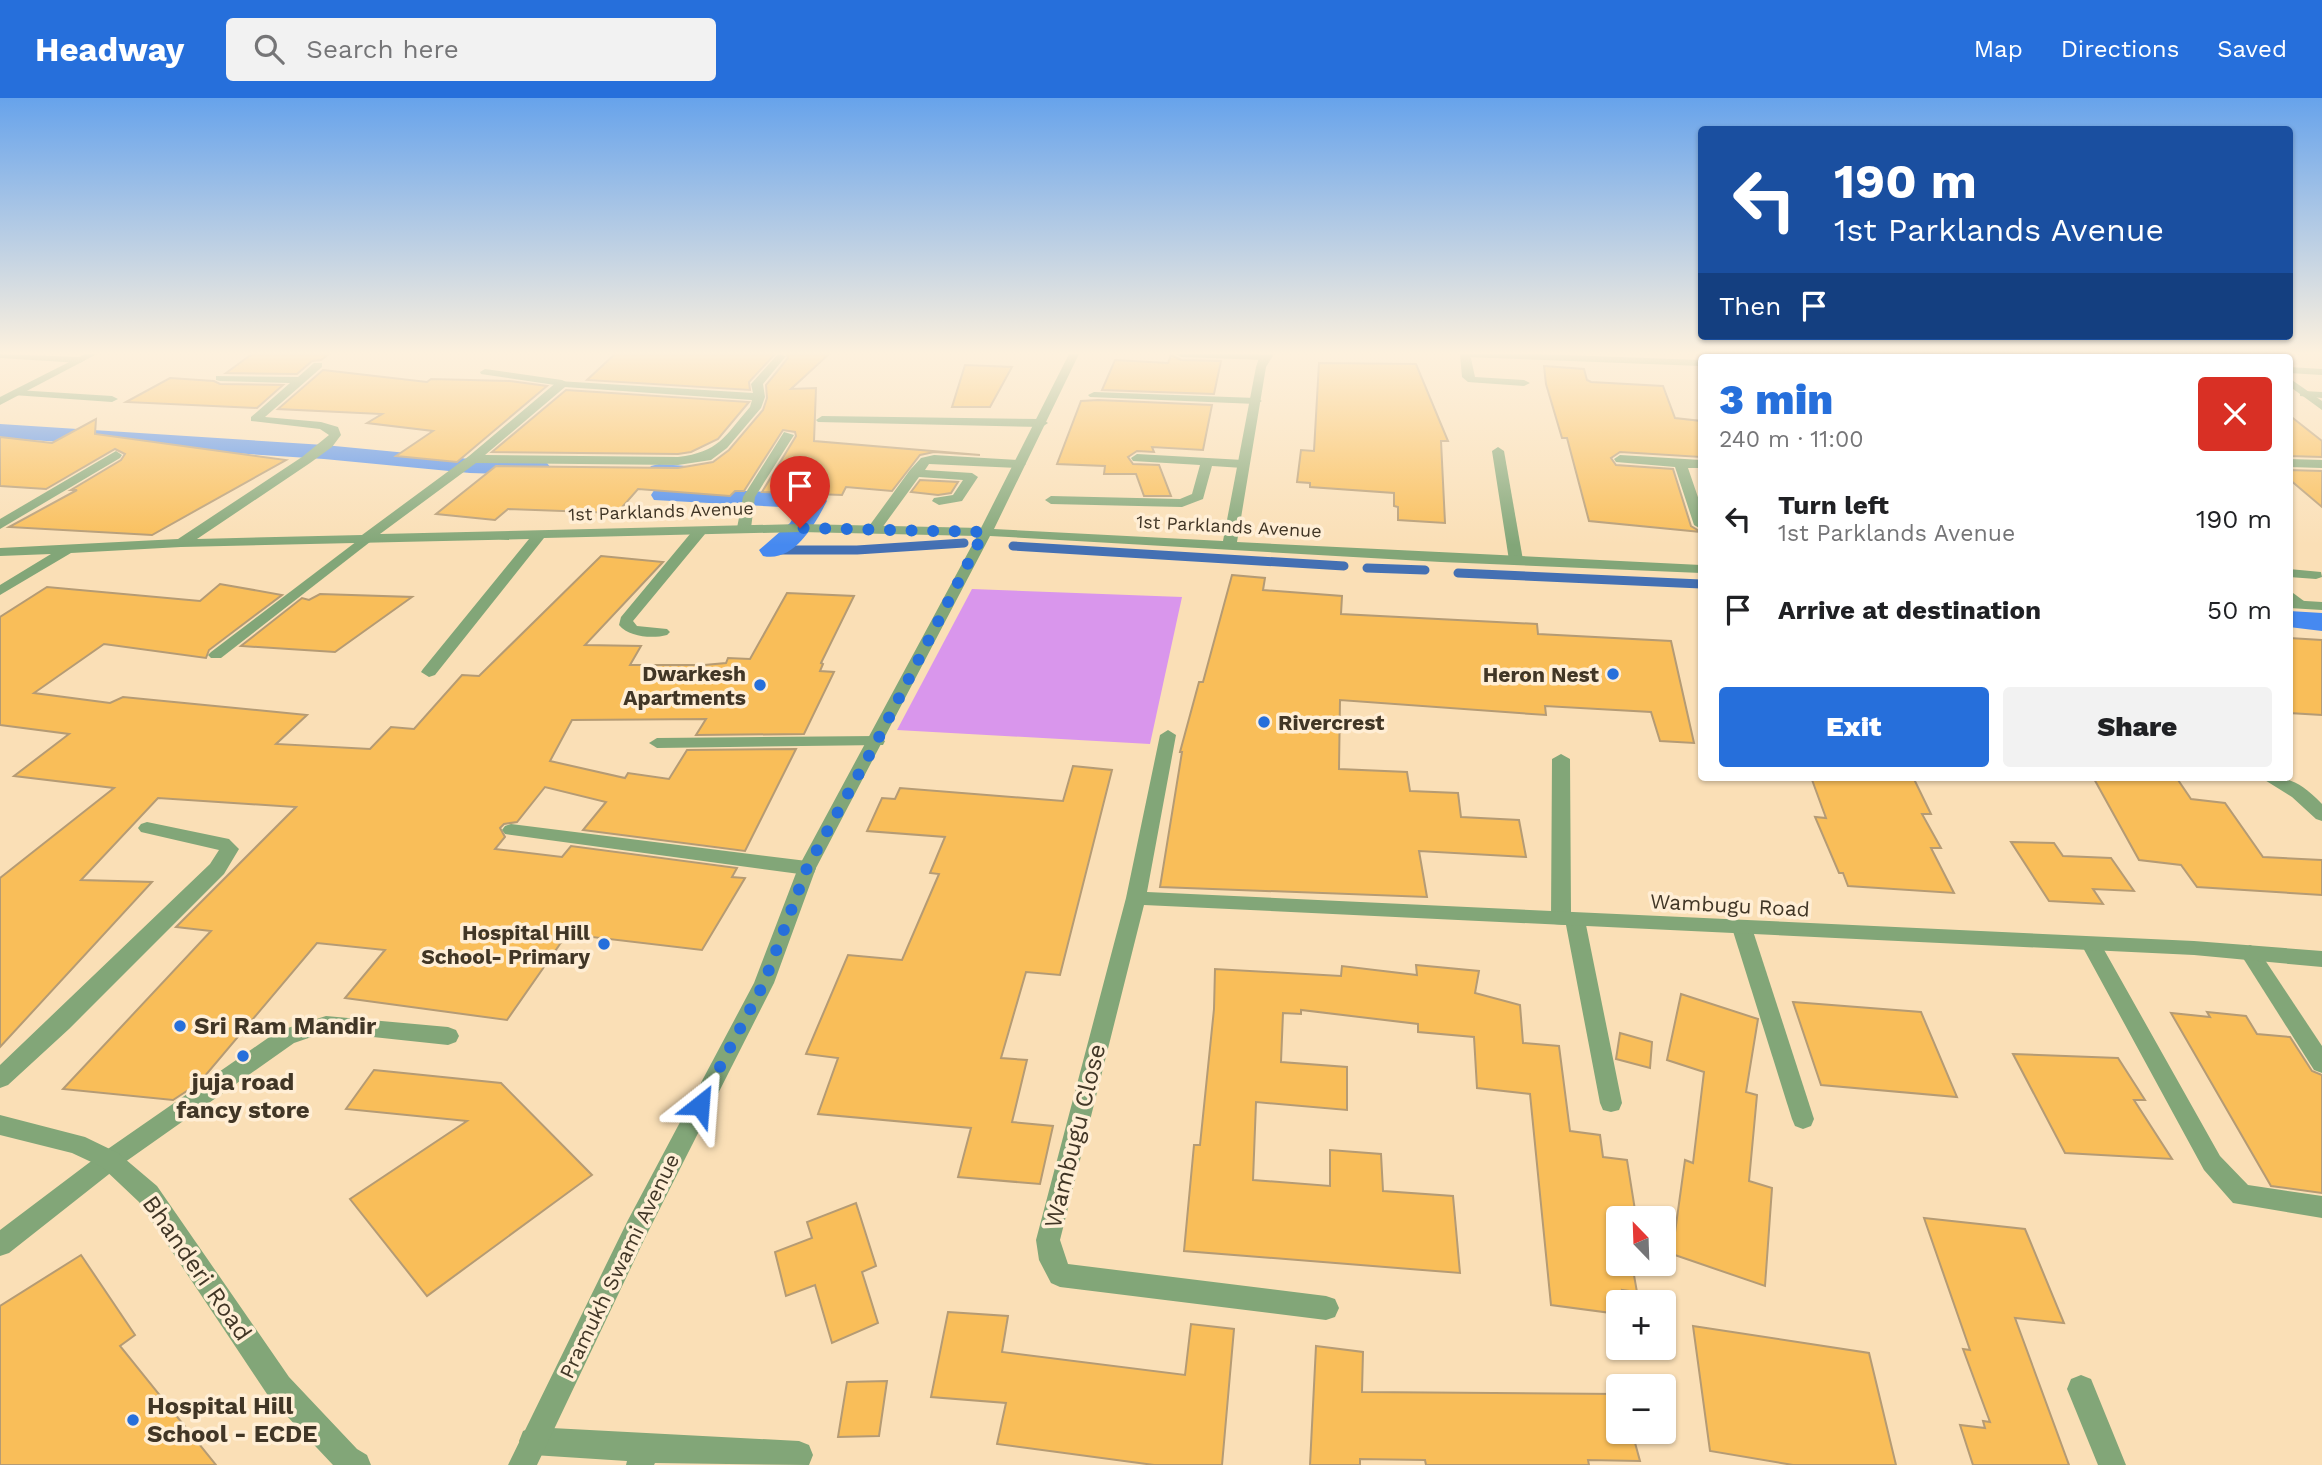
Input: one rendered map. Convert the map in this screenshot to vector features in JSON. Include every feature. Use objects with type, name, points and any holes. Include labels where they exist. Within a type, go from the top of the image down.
[{"type":"street","points":[[181,543],[317,452],[335,435],[334,430],[321,426],[256,418]]},
{"type":"street","points":[[216,655],[365,538],[473,459],[521,418]]},
{"type":"street","points":[[473,459],[678,461],[706,457],[723,445],[747,418]]},
{"type":"street","name":"Pramukh Swami Avenue","points":[[527,1453],[636,1228],[764,983],[807,868],[877,741],[1044,418]]},
{"type":"street","points":[[1229,546],[1253,418]]},
{"type":"street","points":[[822,420],[1041,424]]},
{"type":"street","points":[[744,528],[749,497],[756,482],[788,435]]},
{"type":"street","points":[[1498,451],[1516,561]]},
{"type":"street","points":[[0,526],[116,455]]},
{"type":"street","points":[[1137,458],[1243,464]]},
{"type":"street","points":[[874,529],[925,461],[934,459],[1020,464]]},
{"type":"street","points":[[1620,459],[1698,464]]},
{"type":"street","points":[[1051,500],[1182,503],[1198,496],[1207,462]]},
{"type":"street","points":[[2293,463],[2322,464]]},
{"type":"street","points":[[1680,464],[1698,516]]},
{"type":"street","points":[[914,473],[972,477],[957,498],[939,501]]},
{"type":"street","name":"1st Parklands Avenue","points":[[0,552],[181,543],[744,528],[874,529],[984,532],[1698,569]]},
{"type":"street","points":[[662,632],[633,630],[626,625],[626,620],[700,531]]},
{"type":"street","points":[[429,672],[540,534]]},
{"type":"street","points":[[4,586],[68,549]]},
{"type":"street","points":[[2293,573],[2316,575]]},
{"type":"street","points":[[2293,601],[2322,606]]},
{"type":"street","points":[[1136,898],[1168,735]]},
{"type":"street","points":[[657,743],[877,741]]},
{"type":"street","points":[[1561,759],[1568,920],[1611,1103]]},
{"type":"street","points":[[2280,781],[2305,796],[2322,815]]},
{"type":"street","points":[[0,1079],[61,1023],[217,869],[230,849],[222,843],[147,828]]},
{"type":"street","points":[[511,830],[807,868]]},
{"type":"street","name":"Wambugu Road","points":[[1136,898],[2091,944],[2322,958]]},
{"type":"street","name":"Wambugu Close","points":[[1136,898],[1048,1240],[1052,1260],[1060,1275],[1326,1308]]},
{"type":"street","points":[[1742,928],[1803,1119]]},
{"type":"street","points":[[2091,944],[2212,1163],[2242,1195],[2322,1207]]},
{"type":"street","points":[[2250,953],[2322,1064]]},
{"type":"street","points":[[5,1236],[286,1037],[326,1024],[448,1036]]},
{"type":"street","name":"Bhanderi Road","points":[[0,1125],[77,1144],[110,1160],[148,1194],[279,1387],[347,1459],[357,1465]]},
{"type":"street","points":[[2081,1389],[2112,1465]]},
{"type":"street","points":[[527,1453],[599,1447],[643,1456],[799,1455]]},
{"type":"shaded area","points":[[972,589],[1182,597],[1150,744],[897,730]]},
{"type":"building","points":[[376,418],[509,418],[457,462],[396,456],[433,431],[367,423]]},
{"type":"building","points":[[533,418],[736,418],[718,439],[691,452],[678,454],[492,452]]},
{"type":"building","points":[[756,418],[815,418],[814,441],[980,455],[934,452],[920,455],[892,491],[846,487],[842,495],[762,492],[796,436],[795,432],[783,430],[744,491],[735,491],[730,496],[638,489],[617,513],[508,509],[495,520],[436,514],[496,466],[678,468],[713,462],[729,450]]},
{"type":"building","points":[[1075,418],[1209,418],[1203,450],[1152,447],[1154,452],[1137,451],[1128,457],[1133,464],[1159,465],[1171,496],[1144,496],[1136,474],[1104,474],[1105,466],[1057,464]]},
{"type":"building","points":[[1316,418],[1438,418],[1448,441],[1441,441],[1445,523],[1398,520],[1394,493],[1310,487],[1310,483],[1297,482],[1301,450],[1314,451]]},
{"type":"building","points":[[1556,418],[1675,418],[1698,421],[1698,457],[1620,452],[1611,458],[1616,465],[1673,469],[1691,526],[1698,532],[1589,521],[1567,438],[1562,438]]},
{"type":"building","points":[[2293,418],[2322,441],[2322,457],[2293,456]]},
{"type":"building","points":[[96,419],[95,434],[286,460],[152,535],[9,527],[77,490],[71,490],[121,460],[125,454],[115,449],[46,489],[0,486],[0,437],[52,443]]},
{"type":"building","points":[[2293,470],[2322,471],[2322,507],[2293,482]]},
{"type":"building","points":[[920,480],[958,482],[951,493],[938,495],[911,492]]},
{"type":"building","points":[[601,556],[663,562],[585,645],[641,646],[630,665],[704,665],[726,663],[728,658],[750,659],[787,593],[854,596],[821,663],[823,664],[820,671],[834,672],[804,734],[696,735],[706,719],[572,720],[550,761],[625,778],[628,773],[669,779],[687,750],[796,749],[745,851],[583,830],[606,802],[545,787],[517,822],[504,824],[500,828],[505,837],[495,849],[562,857],[571,846],[737,868],[732,877],[745,878],[702,950],[567,934],[507,1020],[345,998],[385,950],[317,943],[199,1083],[173,1100],[63,1089],[211,931],[176,927],[296,807],[158,798],[81,880],[152,882],[0,1047],[0,878],[114,788],[14,776],[69,734],[0,725],[0,617],[47,587],[200,601],[220,584],[282,595],[209,650],[206,658],[104,644],[34,693],[110,703],[123,697],[307,715],[276,744],[370,749],[391,727],[414,729],[462,675],[479,676]]},
{"type":"building","points":[[1232,575],[1265,578],[1263,590],[1342,596],[1341,614],[1537,624],[1538,634],[1671,641],[1694,743],[1660,741],[1651,712],[1545,706],[1546,715],[1340,700],[1339,769],[1407,772],[1410,791],[1458,793],[1461,817],[1519,820],[1526,857],[1419,851],[1427,897],[1160,887],[1180,752],[1199,682],[1203,682]]},
{"type":"building","points":[[320,594],[412,597],[335,652],[241,646],[302,598],[309,600]]},
{"type":"building","points":[[2293,638],[2322,640],[2322,715],[2293,713]]},
{"type":"building","points":[[1073,766],[1112,770],[1060,975],[1026,972],[1001,1058],[1027,1060],[1012,1122],[1053,1126],[1040,1184],[958,1177],[971,1128],[818,1114],[838,1058],[806,1054],[848,955],[902,960],[939,874],[930,873],[945,837],[867,831],[882,798],[895,799],[900,788],[1063,801]]},
{"type":"building","points":[[1812,781],[1915,781],[1931,814],[1922,814],[1941,848],[1931,848],[1954,893],[1848,886],[1843,873],[1839,873],[1815,817],[1826,818]]},
{"type":"building","points":[[2095,781],[2179,781],[2191,799],[2225,803],[2263,857],[2322,860],[2322,895],[2197,887],[2181,865],[2139,860]]},
{"type":"building","points":[[2011,842],[2054,843],[2063,856],[2111,858],[2134,891],[2093,889],[2103,904],[2049,901]]},
{"type":"building","points":[[1416,965],[1479,971],[1475,993],[1520,1005],[1523,1043],[1559,1046],[1570,1131],[1600,1135],[1603,1157],[1627,1160],[1634,1206],[1606,1206],[1606,1276],[1634,1276],[1637,1290],[1606,1290],[1606,1312],[1551,1305],[1530,1094],[1477,1088],[1474,1037],[1418,1032],[1418,1024],[1301,1010],[1301,1014],[1283,1013],[1281,1062],[1347,1067],[1347,1110],[1256,1102],[1253,1180],[1330,1186],[1330,1150],[1381,1154],[1383,1191],[1453,1196],[1460,1273],[1184,1251],[1194,1145],[1200,1145],[1214,1009],[1215,969],[1341,976],[1342,966],[1417,975]]},
{"type":"building","points":[[1681,994],[1758,1019],[1746,1092],[1757,1095],[1749,1181],[1772,1188],[1765,1286],[1676,1255],[1676,1225],[1685,1160],[1693,1163],[1704,1072],[1667,1060]]},
{"type":"building","points":[[1793,1002],[1921,1012],[1957,1097],[1821,1085]]},
{"type":"building","points":[[2207,1012],[2246,1016],[2257,1034],[2290,1037],[2312,1071],[2322,1075],[2322,1193],[2271,1186],[2171,1013],[2210,1017]]},
{"type":"building","points":[[1620,1033],[1652,1042],[1650,1068],[1616,1059]]},
{"type":"building","points":[[2013,1054],[2118,1058],[2145,1100],[2134,1100],[2172,1159],[2065,1153]]},
{"type":"building","points":[[374,1070],[501,1083],[592,1175],[427,1296],[350,1199],[467,1121],[346,1109]]},
{"type":"building","points":[[856,1203],[876,1266],[862,1272],[878,1323],[832,1343],[815,1285],[786,1296],[775,1252],[812,1238],[807,1222]]},
{"type":"building","points":[[1924,1218],[2025,1229],[2064,1323],[2015,1318],[2069,1465],[1973,1465],[1960,1425],[1985,1428],[1983,1421],[1990,1422],[1963,1349],[1970,1350]]},
{"type":"building","points":[[81,1255],[135,1335],[120,1346],[216,1465],[0,1465],[0,1306]]},
{"type":"building","points":[[948,1312],[1008,1316],[1002,1352],[1185,1375],[1191,1324],[1234,1329],[1222,1465],[1154,1465],[997,1444],[1006,1403],[931,1397]]},
{"type":"building","points":[[1693,1326],[1869,1353],[1896,1465],[1793,1465],[1710,1451]]},
{"type":"building","points":[[1316,1346],[1363,1352],[1362,1392],[1606,1394],[1606,1444],[1635,1444],[1640,1461],[1588,1460],[1589,1465],[1426,1465],[1425,1460],[1360,1459],[1360,1465],[1310,1465]]},
{"type":"building","points":[[887,1381],[879,1436],[838,1437],[847,1382]]},
{"type":"waterway","points":[[0,431],[324,452],[470,466],[539,468]]},
{"type":"waterway","points":[[659,471],[679,471],[663,495],[815,501],[800,528],[772,550]]},
{"type":"waterway","points":[[772,550],[857,550],[964,543]]},
{"type":"waterway","points":[[1013,546],[1344,566]]},
{"type":"waterway","points":[[1367,568],[1425,570]]},
{"type":"waterway","points":[[1458,573],[1698,584]]},
{"type":"waterway","points":[[2293,619],[2322,622]]},
{"type":"place","name":"Heron Nest","points":[[1613,674]]},
{"type":"place","name":"Dwarkesh Apartments","points":[[760,685]]},
{"type":"place","name":"Rivercrest","points":[[1264,722]]},
{"type":"place","name":"Hospital Hill School- Primary","points":[[604,944]]},
{"type":"place","name":"Sri Ram Mandir","points":[[180,1026]]},
{"type":"place","name":"juja road fancy store","points":[[243,1056]]},
{"type":"place","name":"Hospital Hill School - ECDE","points":[[133,1420]]},
{"type":"route","points":[[700,1105],[764,983],[807,868],[877,741],[984,532],[800,528]]}]
